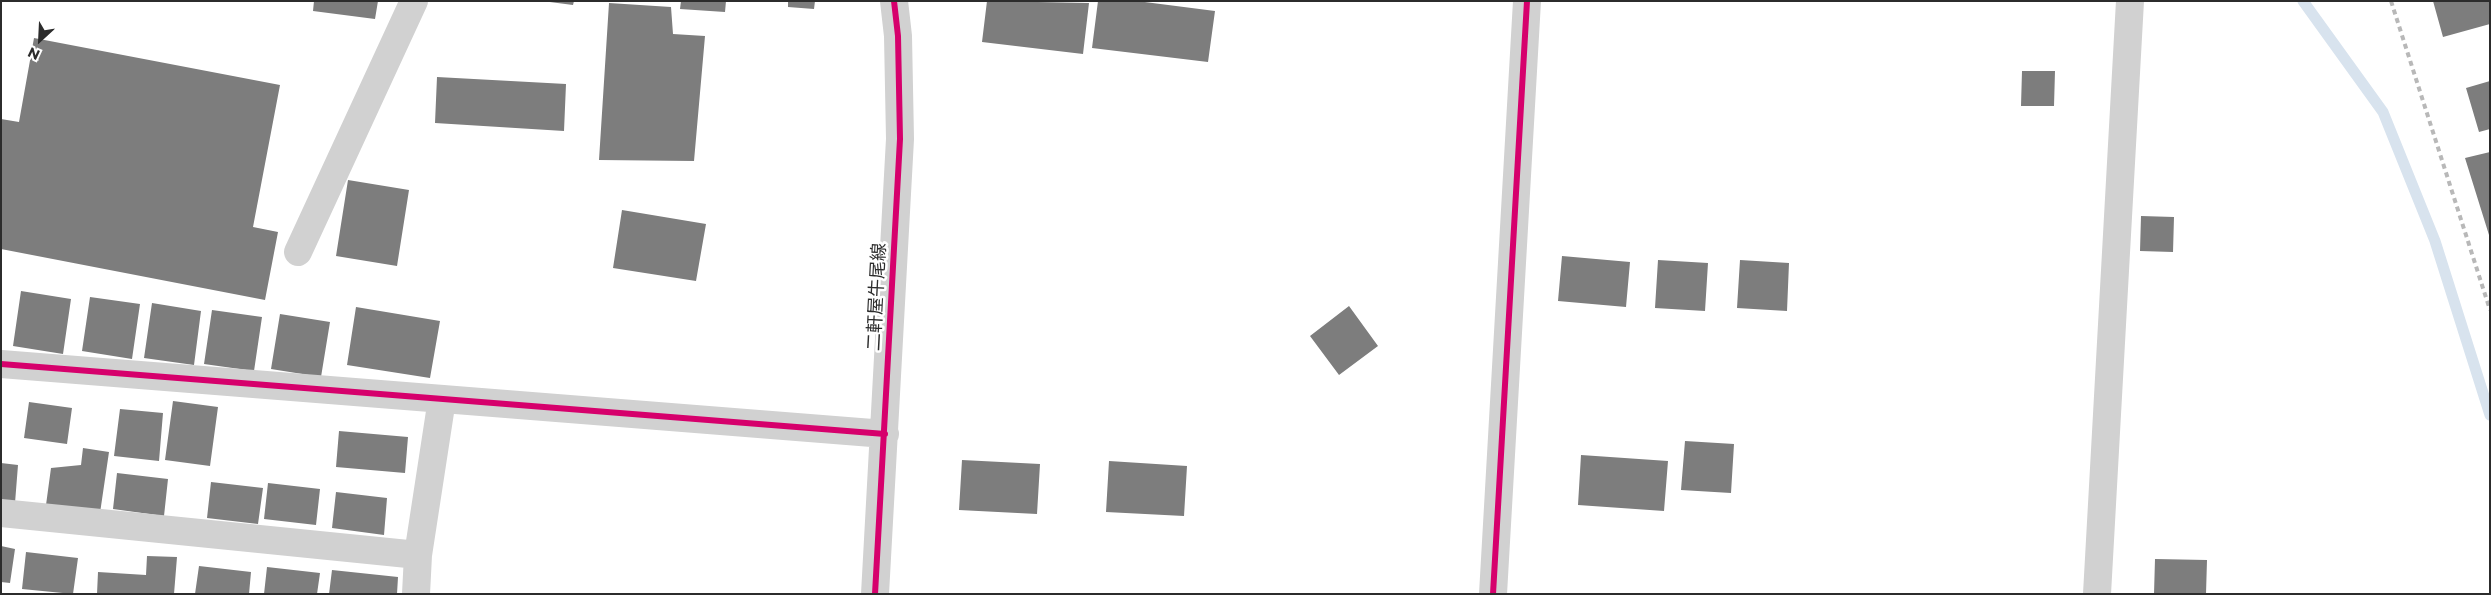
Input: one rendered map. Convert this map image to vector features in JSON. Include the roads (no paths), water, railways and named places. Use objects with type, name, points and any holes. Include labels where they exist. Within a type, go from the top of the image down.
[{"type":"street","points":[[298,252],[414,1]]},
{"type":"street","name":"二軒屋牛尾線","points":[[875,594],[900,139],[898,36],[894,1]]},
{"type":"street","points":[[1493,594],[1527,1]]},
{"type":"street","points":[[2097,594],[2130,1]]},
{"type":"street","points":[[1,364],[885,434]]},
{"type":"street","points":[[416,594],[418,555],[442,399]]},
{"type":"street","points":[[1,513],[418,555]]},
{"type":"waterway","points":[[2303,1],[2383,112],[2435,241],[2490,415]]},
{"type":"railway","points":[[2391,1],[2490,310]]}]
